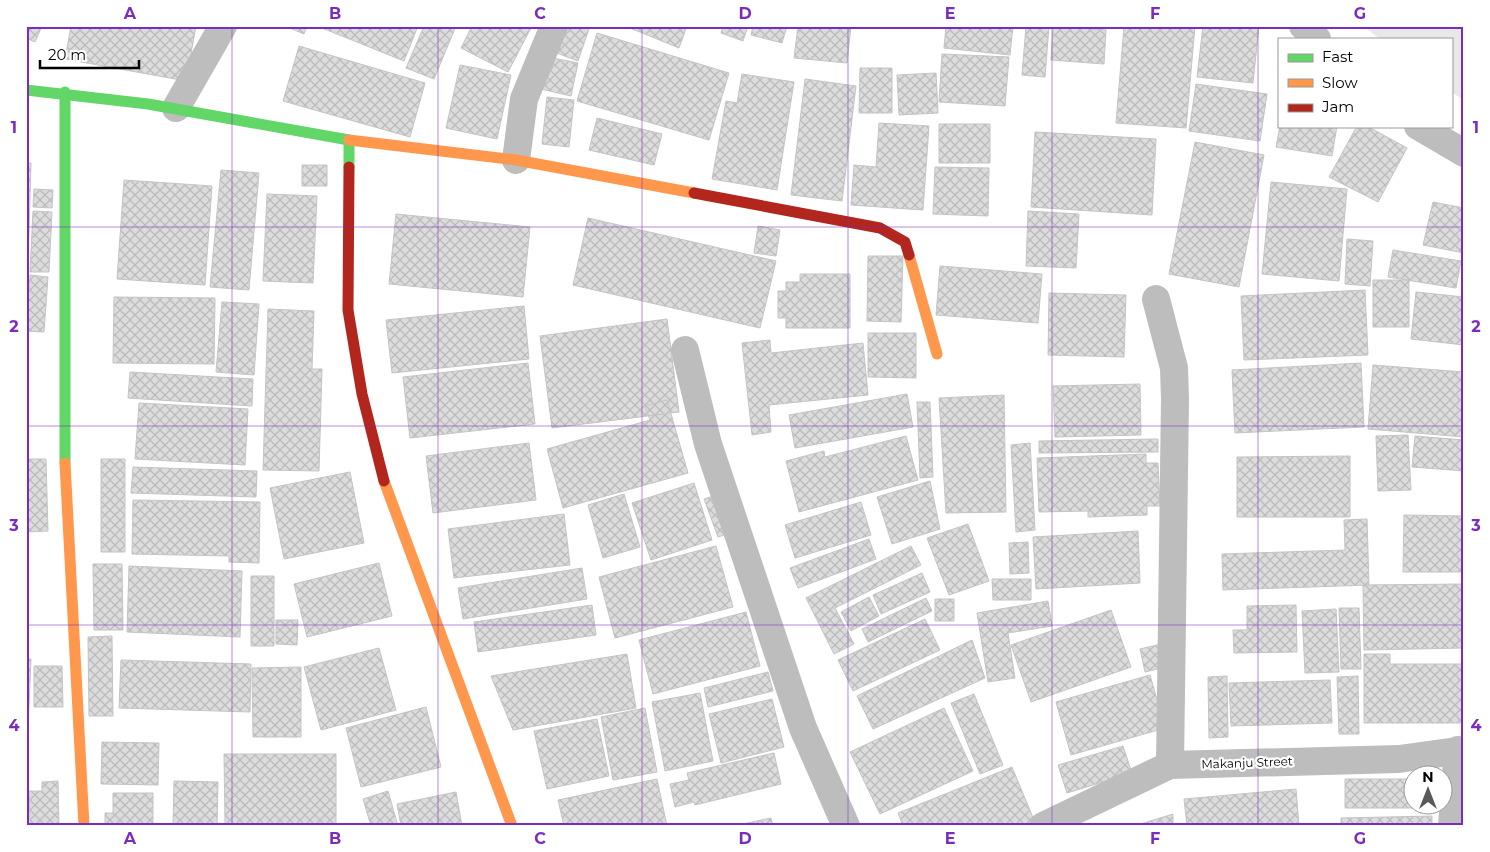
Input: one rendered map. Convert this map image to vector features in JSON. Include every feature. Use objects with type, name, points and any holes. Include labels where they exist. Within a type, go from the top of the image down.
[{"type":"street","points":[[176,108],[223,26]]},
{"type":"street","points":[[516,160],[524,100],[554,26]]},
{"type":"street","points":[[1304,26],[1316,38]]},
{"type":"street","points":[[26,90],[65,92],[176,108],[349,140],[516,160],[880,228],[905,242],[937,354]]},
{"type":"street","points":[[65,92],[64,441],[84,826]]},
{"type":"street","points":[[1421,128],[1464,153]]},
{"type":"street","points":[[349,140],[348,310],[362,394],[386,489],[512,826]]},
{"type":"street","points":[[1156,299],[1174,368],[1175,399],[1170,765]]},
{"type":"street","points":[[685,350],[708,444],[803,728],[846,826]]},
{"type":"street","points":[[1452,826],[1461,750]]},
{"type":"street","name":"Makanju Street","points":[[1056,823],[1170,765],[1399,759],[1461,750]]},
{"type":"shaded area","points":[[1363,26],[1464,26],[1464,100],[1452,93],[1452,38],[1379,38]]},
{"type":"building","points":[[26,26],[42,26],[35,42],[26,38]]},
{"type":"building","points":[[71,26],[196,26],[186,81],[65,59]]},
{"type":"building","points":[[285,26],[307,26],[304,34]]},
{"type":"building","points":[[317,26],[418,26],[404,61]]},
{"type":"building","points":[[424,26],[456,26],[434,79],[406,68]]},
{"type":"building","points":[[472,26],[532,26],[508,72],[461,48]]},
{"type":"building","points":[[563,26],[590,26],[578,61],[554,52]]},
{"type":"building","points":[[625,26],[687,26],[679,48]]},
{"type":"building","points":[[723,26],[748,26],[743,41],[721,33]]},
{"type":"building","points":[[753,26],[787,26],[782,43],[751,35]]},
{"type":"building","points":[[798,26],[851,26],[847,63],[794,58]]},
{"type":"building","points":[[946,26],[1013,26],[1010,55],[944,48]]},
{"type":"building","points":[[1026,26],[1049,26],[1045,77],[1022,75]]},
{"type":"building","points":[[1053,26],[1106,30],[1104,64],[1051,60]]},
{"type":"building","points":[[1124,26],[1195,26],[1186,128],[1116,123]]},
{"type":"building","points":[[1203,26],[1259,26],[1253,83],[1197,77]]},
{"type":"building","points":[[597,33],[729,73],[709,140],[577,101]]},
{"type":"building","points":[[299,46],[425,83],[410,137],[283,101]]},
{"type":"building","points":[[942,54],[1009,57],[1005,106],[939,102]]},
{"type":"building","points":[[548,57],[578,63],[571,96],[541,89]]},
{"type":"building","points":[[460,65],[511,75],[497,139],[446,128]]},
{"type":"building","points":[[860,68],[892,68],[892,113],[859,113]]},
{"type":"building","points":[[936,73],[938,113],[899,115],[897,75]]},
{"type":"building","points":[[742,74],[794,82],[777,190],[712,179],[726,101],[737,103]]},
{"type":"building","points":[[805,79],[856,86],[842,201],[791,195]]},
{"type":"building","points":[[1196,84],[1267,94],[1260,141],[1189,131]]},
{"type":"building","points":[[547,97],[574,100],[569,147],[542,144]]},
{"type":"building","points":[[597,118],[662,134],[654,165],[589,150]]},
{"type":"building","points":[[879,123],[929,126],[923,210],[851,205],[854,165],[876,167]]},
{"type":"building","points":[[939,124],[990,124],[990,163],[939,163]]},
{"type":"building","points":[[1280,128],[1337,128],[1332,156],[1276,147]]},
{"type":"building","points":[[1356,128],[1371,128],[1407,148],[1378,202],[1329,177]]},
{"type":"building","points":[[1035,132],[1156,139],[1152,215],[1031,207]]},
{"type":"building","points":[[1195,142],[1264,155],[1239,287],[1169,274]]},
{"type":"building","points":[[26,163],[31,163],[28,267],[26,267]]},
{"type":"building","points":[[302,165],[327,165],[327,186],[302,186]]},
{"type":"building","points":[[935,167],[989,168],[988,216],[933,214]]},
{"type":"building","points":[[221,170],[259,173],[249,290],[210,287]]},
{"type":"building","points":[[124,180],[212,186],[205,285],[117,279]]},
{"type":"building","points":[[1271,182],[1347,189],[1339,281],[1262,274]]},
{"type":"building","points":[[34,189],[53,190],[52,208],[33,207]]},
{"type":"building","points":[[267,194],[317,196],[313,283],[263,281]]},
{"type":"building","points":[[1433,202],[1464,208],[1464,253],[1423,245]]},
{"type":"building","points":[[33,211],[52,212],[49,272],[30,272]]},
{"type":"building","points":[[1028,211],[1079,214],[1076,268],[1026,266]]},
{"type":"building","points":[[396,214],[530,227],[523,297],[389,284]]},
{"type":"building","points":[[588,218],[776,261],[760,328],[573,285]]},
{"type":"building","points":[[758,226],[780,230],[776,256],[754,253]]},
{"type":"building","points":[[1347,239],[1373,241],[1370,286],[1345,284]]},
{"type":"building","points":[[1393,250],[1461,261],[1456,288],[1388,277]]},
{"type":"building","points":[[868,256],[903,256],[901,322],[867,321]]},
{"type":"building","points":[[940,266],[1042,274],[1038,323],[936,315]]},
{"type":"building","points":[[800,274],[850,274],[850,328],[786,328],[786,318],[778,318],[778,291],[786,291],[786,282],[800,282]]},
{"type":"building","points":[[30,275],[48,277],[44,332],[26,331]]},
{"type":"building","points":[[1373,280],[1409,280],[1409,327],[1373,327]]},
{"type":"building","points":[[1365,290],[1368,355],[1244,360],[1241,296]]},
{"type":"building","points":[[1416,292],[1464,297],[1464,345],[1411,339]]},
{"type":"building","points":[[1049,293],[1126,295],[1124,357],[1048,355]]},
{"type":"building","points":[[114,297],[215,298],[214,364],[113,363]]},
{"type":"building","points":[[222,302],[259,304],[254,375],[216,372]]},
{"type":"building","points":[[524,306],[529,359],[392,373],[386,320]]},
{"type":"building","points":[[268,309],[314,311],[312,369],[322,369],[319,471],[263,470]]},
{"type":"building","points":[[667,319],[679,412],[552,428],[540,336]]},
{"type":"building","points":[[868,333],[916,333],[916,378],[868,377]]},
{"type":"building","points":[[770,340],[771,353],[863,343],[868,395],[769,405],[771,432],[752,435],[742,343]]},
{"type":"building","points":[[528,363],[535,424],[410,438],[403,377]]},
{"type":"building","points":[[1361,363],[1364,427],[1235,433],[1232,370]]},
{"type":"building","points":[[1373,365],[1464,372],[1464,437],[1368,429]]},
{"type":"building","points":[[130,372],[253,379],[252,406],[128,398]]},
{"type":"building","points":[[1140,384],[1141,435],[1055,437],[1053,386]]},
{"type":"building","points":[[907,394],[913,427],[795,448],[789,415]]},
{"type":"building","points":[[1004,395],[1006,512],[946,513],[939,398]]},
{"type":"building","points":[[667,400],[688,473],[563,508],[547,449],[650,420],[645,406]]},
{"type":"building","points":[[917,402],[930,402],[933,477],[920,478]]},
{"type":"building","points":[[139,403],[248,409],[245,465],[135,459]]},
{"type":"building","points":[[1408,435],[1411,490],[1378,491],[1376,436]]},
{"type":"building","points":[[906,436],[918,480],[799,512],[786,461],[824,451],[825,457]]},
{"type":"building","points":[[1415,436],[1464,440],[1464,471],[1412,467]]},
{"type":"building","points":[[1158,439],[1158,452],[1039,453],[1039,441]]},
{"type":"building","points":[[529,443],[536,500],[433,513],[426,456]]},
{"type":"building","points":[[1030,443],[1035,530],[1016,532],[1011,445]]},
{"type":"building","points":[[1146,454],[1146,463],[1158,463],[1160,506],[1147,506],[1147,515],[1088,517],[1088,511],[1039,512],[1037,458]]},
{"type":"building","points":[[1350,456],[1350,517],[1237,517],[1237,457]]},
{"type":"building","points":[[26,459],[46,459],[48,531],[26,532]]},
{"type":"building","points":[[101,459],[125,459],[125,552],[101,552]]},
{"type":"building","points":[[133,467],[257,471],[256,497],[131,493]]},
{"type":"building","points":[[350,472],[364,543],[284,559],[270,488]]},
{"type":"building","points":[[930,481],[940,529],[892,544],[877,497]]},
{"type":"building","points":[[694,483],[712,540],[651,560],[632,503]]},
{"type":"building","points":[[624,494],[640,547],[603,558],[588,505]]},
{"type":"building","points":[[720,494],[733,532],[718,537],[704,499]]},
{"type":"building","points":[[133,500],[260,502],[259,563],[229,562],[229,556],[132,554]]},
{"type":"building","points":[[861,502],[871,535],[795,558],[785,525]]},
{"type":"building","points":[[564,514],[570,565],[454,578],[448,529]]},
{"type":"building","points":[[1404,515],[1464,516],[1464,572],[1403,572]]},
{"type":"building","points":[[1367,519],[1369,585],[1223,590],[1222,554],[1345,550],[1344,520]]},
{"type":"building","points":[[968,524],[989,581],[949,595],[927,538]]},
{"type":"building","points":[[1138,531],[1140,583],[1036,589],[1033,537]]},
{"type":"building","points":[[869,539],[876,559],[798,588],[790,568]]},
{"type":"building","points":[[1028,542],[1029,573],[1010,574],[1009,543]]},
{"type":"building","points":[[716,546],[733,607],[615,638],[599,577]]},
{"type":"building","points":[[911,546],[921,565],[835,608],[854,644],[834,654],[806,598]]},
{"type":"building","points":[[379,563],[392,616],[307,637],[294,584]]},
{"type":"building","points":[[93,564],[122,564],[123,630],[94,630]]},
{"type":"building","points":[[129,566],[242,571],[240,637],[127,632]]},
{"type":"building","points":[[582,568],[587,599],[463,619],[458,588]]},
{"type":"building","points":[[922,573],[930,592],[881,614],[873,595]]},
{"type":"building","points":[[251,576],[274,576],[274,646],[251,646]]},
{"type":"building","points":[[992,579],[1031,579],[1031,600],[993,600]]},
{"type":"building","points":[[1464,584],[1464,648],[1364,650],[1363,585]]},
{"type":"building","points":[[869,597],[879,616],[851,631],[841,612]]},
{"type":"building","points":[[926,598],[932,611],[868,642],[862,629]]},
{"type":"building","points":[[935,599],[954,599],[954,621],[935,621]]},
{"type":"building","points":[[1048,601],[1052,626],[1008,633],[1015,678],[988,682],[977,613]]},
{"type":"building","points":[[592,605],[596,635],[478,652],[474,622]]},
{"type":"building","points":[[1296,605],[1297,652],[1234,653],[1233,630],[1247,630],[1247,606]]},
{"type":"building","points":[[1339,608],[1359,608],[1361,669],[1341,669]]},
{"type":"building","points":[[1336,609],[1339,672],[1305,673],[1302,611]]},
{"type":"building","points":[[1111,610],[1131,667],[1031,702],[1011,645]]},
{"type":"building","points":[[746,612],[760,666],[653,694],[639,640]]},
{"type":"building","points":[[925,619],[940,650],[853,691],[838,660]]},
{"type":"building","points":[[276,620],[298,620],[297,645],[276,644]]},
{"type":"building","points":[[112,636],[113,716],[89,716],[88,637]]},
{"type":"building","points":[[972,640],[985,678],[873,729],[857,696]]},
{"type":"building","points":[[1161,644],[1166,667],[1145,672],[1140,649]]},
{"type":"building","points":[[379,648],[396,710],[321,730],[304,667]]},
{"type":"building","points":[[627,654],[636,708],[513,730],[491,676]]},
{"type":"building","points":[[1364,654],[1390,654],[1390,664],[1464,664],[1464,723],[1364,723]]},
{"type":"building","points":[[26,659],[31,659],[28,729],[26,729]]},
{"type":"building","points":[[121,660],[251,664],[250,712],[119,708]]},
{"type":"building","points":[[34,666],[62,666],[63,707],[34,707]]},
{"type":"building","points":[[301,667],[301,737],[253,737],[252,668]]},
{"type":"building","points":[[768,672],[773,691],[708,707],[704,688]]},
{"type":"building","points":[[1150,675],[1165,728],[1071,755],[1056,702]]},
{"type":"building","points":[[1227,676],[1228,737],[1209,738],[1208,677]]},
{"type":"building","points":[[1358,676],[1359,734],[1339,734],[1337,677]]},
{"type":"building","points":[[1330,680],[1332,723],[1231,726],[1229,683]]},
{"type":"building","points":[[700,693],[713,761],[665,771],[652,702]]},
{"type":"building","points":[[974,694],[1003,765],[980,774],[951,703]]},
{"type":"building","points":[[772,699],[784,747],[721,763],[709,714]]},
{"type":"building","points":[[426,707],[441,767],[361,787],[346,728]]},
{"type":"building","points":[[645,708],[657,772],[613,780],[601,717]]},
{"type":"building","points":[[944,708],[973,771],[880,814],[850,752]]},
{"type":"building","points":[[597,719],[609,776],[547,789],[534,731]]},
{"type":"building","points":[[102,742],[159,743],[158,785],[101,784]]},
{"type":"building","points":[[1123,746],[1132,773],[1067,793],[1058,765]]},
{"type":"building","points":[[774,753],[781,784],[695,805],[694,802],[675,807],[670,784],[689,780],[687,773]]},
{"type":"building","points":[[224,754],[336,754],[336,825],[225,825]]},
{"type":"building","points":[[1012,767],[1034,820],[1021,826],[903,826],[898,813]]},
{"type":"building","points":[[657,779],[667,826],[564,826],[558,800]]},
{"type":"building","points":[[1345,779],[1402,779],[1402,808],[1345,808]]},
{"type":"building","points":[[58,781],[59,826],[30,826],[29,791],[42,791],[42,782]]},
{"type":"building","points":[[174,781],[218,782],[217,826],[173,826]]},
{"type":"building","points":[[1296,789],[1299,826],[1187,826],[1184,799]]},
{"type":"building","points":[[388,791],[398,826],[371,826],[363,799]]},
{"type":"building","points":[[456,792],[462,826],[401,826],[397,804]]},
{"type":"building","points":[[113,793],[153,793],[153,826],[105,826],[105,813],[113,813]]},
{"type":"building","points":[[1173,814],[1173,826],[1134,826]]},
{"type":"building","points":[[1432,816],[1432,826],[1341,826],[1341,818]]},
{"type":"building","points":[[771,818],[773,826],[733,826]]},
{"type":"traffic: fast","points":[[26,90],[148,104],[349,140],[349,167]]},
{"type":"traffic: fast","points":[[65,92],[65,463]]},
{"type":"traffic: slow","points":[[349,140],[516,160],[694,193]]},
{"type":"traffic: slow","points":[[909,255],[937,354]]},
{"type":"traffic: slow","points":[[65,463],[84,826]]},
{"type":"traffic: slow","points":[[384,481],[512,826]]},
{"type":"traffic: jam","points":[[349,167],[348,310],[362,394],[384,481]]},
{"type":"traffic: jam","points":[[694,193],[880,228],[905,242],[909,255]]}]
